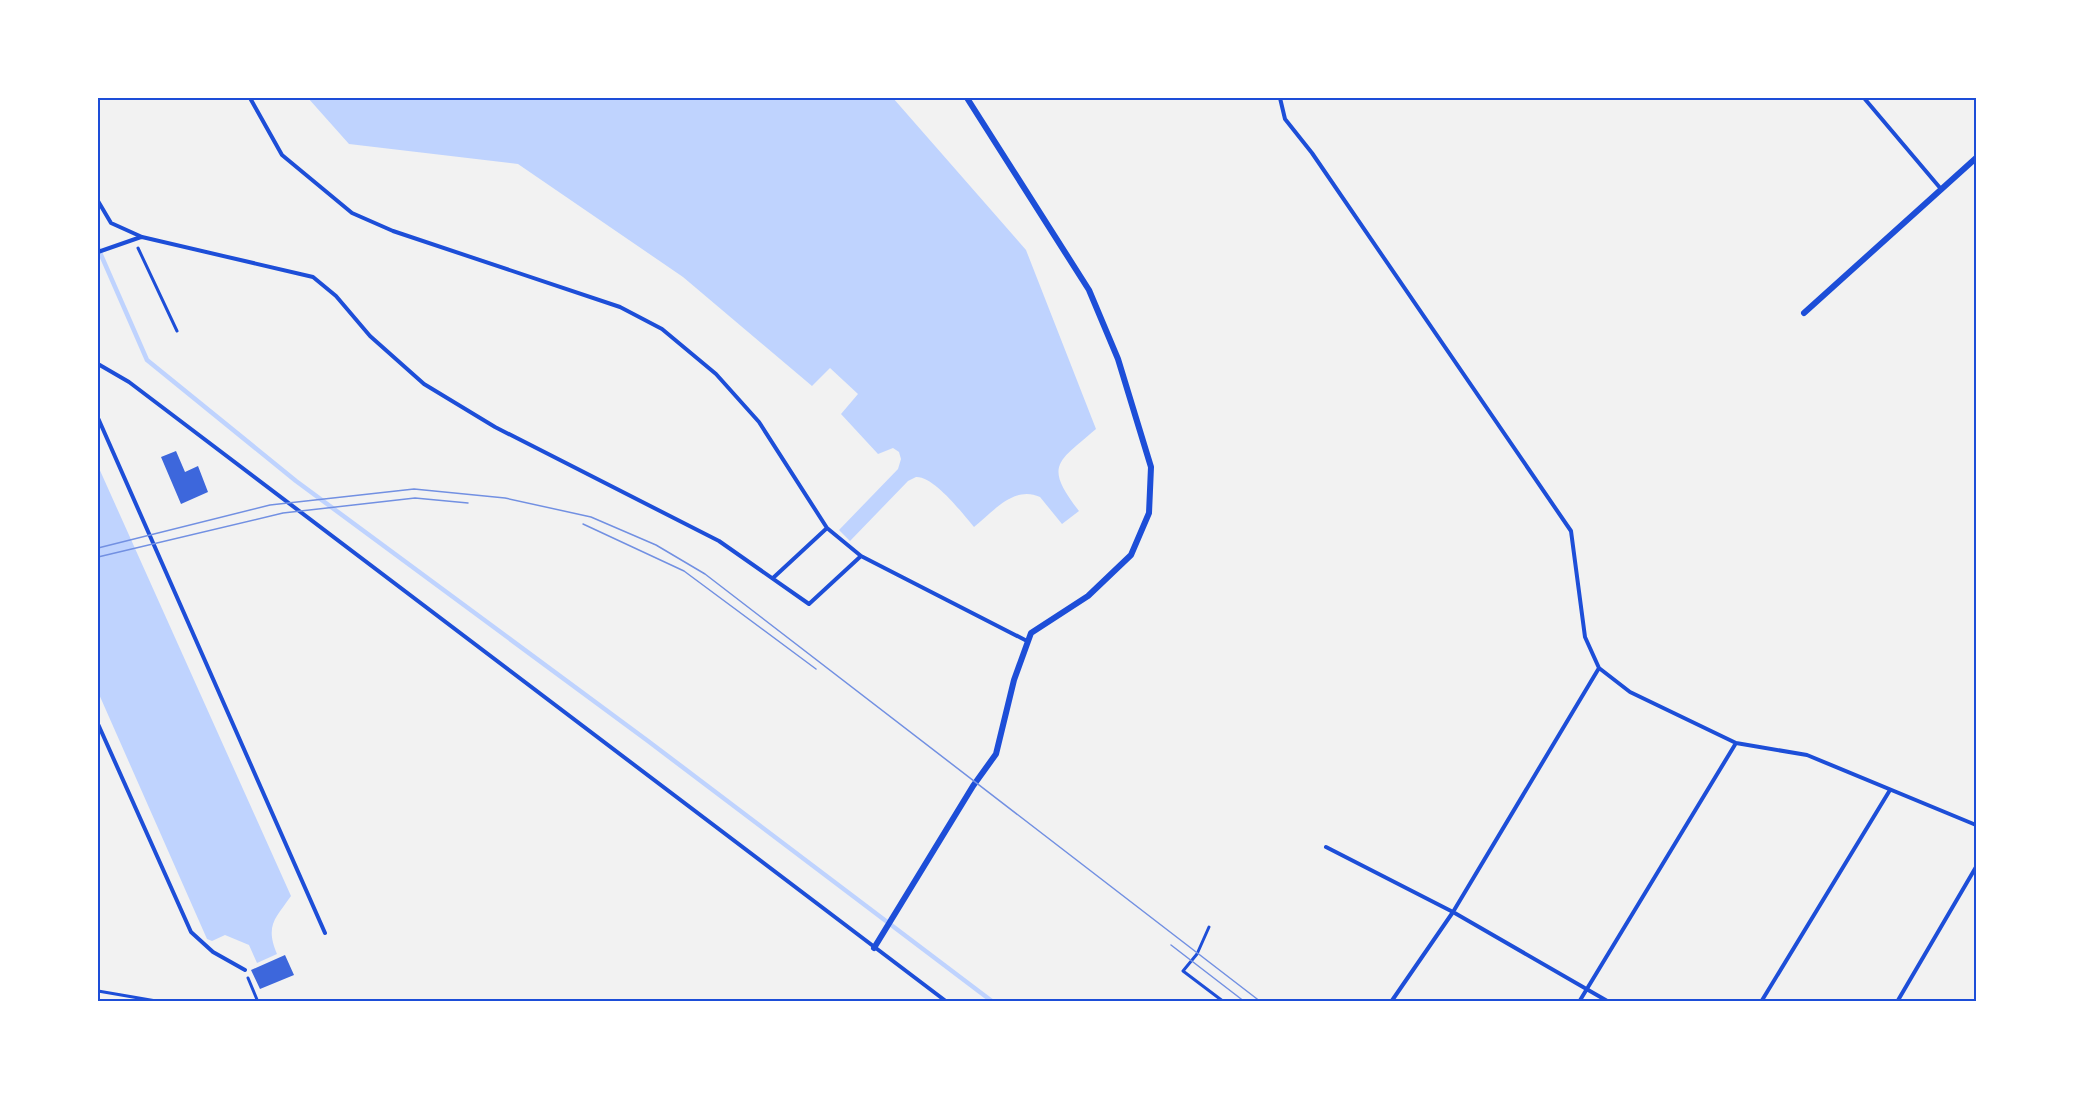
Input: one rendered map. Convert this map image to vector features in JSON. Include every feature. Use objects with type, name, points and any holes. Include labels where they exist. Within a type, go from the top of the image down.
[{"type":"street","points":[[874,948],[973,786],[996,754],[1014,680],[1027,641],[1032,633],[1088,596],[1131,555],[1149,513],[1151,467],[1118,359],[1089,290],[967,98]]},
{"type":"street","points":[[1804,313],[1977,158]]},
{"type":"lane","points":[[250,98],[282,155],[352,213],[393,231],[620,307],[662,329],[716,374],[759,422],[827,528],[861,556],[1027,641]]},
{"type":"lane","points":[[1280,98],[1285,119],[1312,153],[1571,531],[1585,637],[1599,668],[1630,692],[1736,743],[1807,755],[1977,825]]},
{"type":"lane","points":[[1864,98],[1941,190]]},
{"type":"lane","points":[[98,201],[111,223],[142,237],[313,277],[336,296],[370,336],[423,384],[495,427],[719,541],[809,604],[861,556]]},
{"type":"lane","points":[[98,252],[142,237]]},
{"type":"lane","points":[[98,364],[129,382],[947,1002]]},
{"type":"lane","points":[[98,418],[326,933]]},
{"type":"lane","points":[[773,578],[827,528]]},
{"type":"lane","points":[[1391,1002],[1453,912],[1599,668]]},
{"type":"lane","points":[[98,724],[191,932],[213,951],[245,970]]},
{"type":"lane","points":[[1579,1002],[1736,743]]},
{"type":"lane","points":[[1761,1002],[1890,790]]},
{"type":"lane","points":[[1326,847],[1453,912],[1609,1002]]},
{"type":"lane","points":[[1897,1002],[1977,867]]},
{"type":"path","points":[[135,239],[177,331]]},
{"type":"path","points":[[1209,927],[1197,954],[1183,971],[1224,1002]]},
{"type":"path","points":[[245,970],[258,1002]]},
{"type":"path","points":[[98,991],[162,1002]]},
{"type":"water","points":[[308,98],[893,98],[1026,250],[1096,429],[1064,457],[1060,465],[1061,483],[1079,511],[1062,524],[1040,497],[1030,494],[1021,495],[1004,502],[974,527],[939,489],[923,478],[916,477],[908,481],[850,541],[839,530],[898,469],[901,459],[899,452],[893,448],[878,454],[841,414],[858,394],[830,368],[812,386],[683,277],[518,164],[349,144]]},
{"type":"water","points":[[98,466],[291,896],[276,917],[272,929],[277,954],[257,963],[249,945],[225,935],[212,941],[207,939],[98,692]]},
{"type":"building","points":[[176,451],[185,472],[198,466],[208,492],[181,504],[161,457]]},
{"type":"building","points":[[285,955],[294,975],[260,989],[251,970]]},
{"type":"waterway","points":[[98,248],[147,360],[296,481],[648,741],[993,1002]]},
{"type":"tram line","points":[[98,548],[270,505],[414,489],[505,498],[591,517],[656,545],[705,574],[1261,1002]]},
{"type":"tram line","points":[[98,557],[283,513],[415,498],[468,503]]},
{"type":"tram line","points":[[583,524],[684,571],[816,669]]},
{"type":"tram line","points":[[1171,945],[1245,1002]]}]
